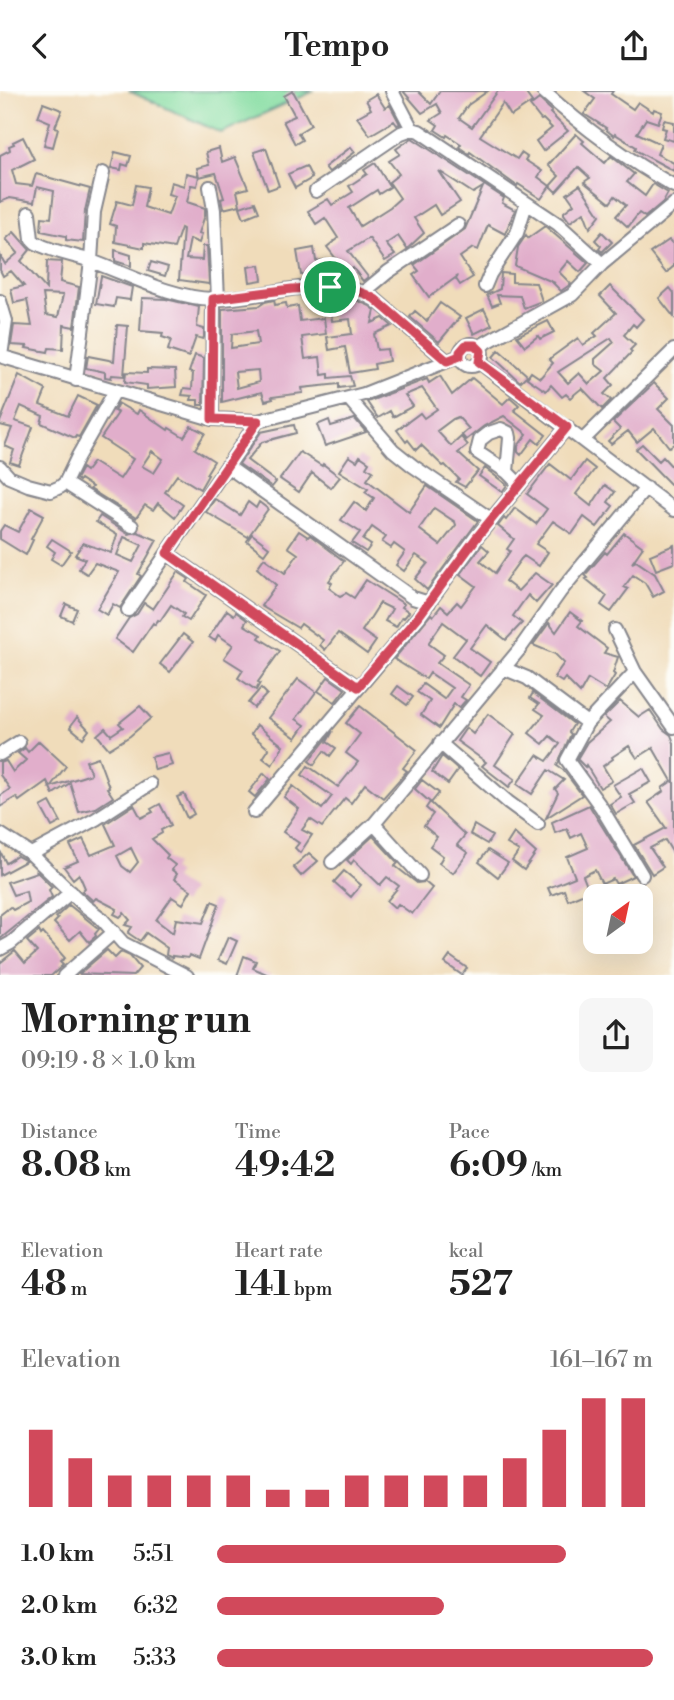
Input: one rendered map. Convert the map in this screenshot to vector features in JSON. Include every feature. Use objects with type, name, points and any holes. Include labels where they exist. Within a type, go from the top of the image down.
[{"type":"street","points":[[392,91],[412,129]]},
{"type":"street","points":[[548,93],[635,164],[674,186]]},
{"type":"street","points":[[316,191],[401,133],[412,129],[419,131],[558,224],[602,264]]},
{"type":"street","points":[[76,380],[91,261],[94,212],[103,173]]},
{"type":"street","points":[[210,187],[214,210],[215,299],[212,419]]},
{"type":"street","points":[[485,286],[517,233],[526,204]]},
{"type":"street","points":[[478,347],[482,355],[479,362],[470,366],[462,361],[460,352],[466,345],[478,347],[564,301],[602,264],[674,204]]},
{"type":"street","points":[[30,213],[32,239],[36,243],[177,294],[215,299],[305,288],[349,288],[364,292],[447,361]]},
{"type":"street","points":[[364,292],[388,272],[458,225]]},
{"type":"street","points":[[0,301],[6,321],[0,356],[212,419],[258,421],[349,399],[460,356]]},
{"type":"street","points":[[583,440],[674,350]]},
{"type":"street","points":[[479,362],[674,510]]},
{"type":"street","points":[[0,467],[9,477],[39,489],[51,491],[65,483],[115,391]]},
{"type":"street","points":[[349,399],[403,458],[492,520]]},
{"type":"street","points":[[128,610],[258,421]]},
{"type":"street","points":[[254,812],[418,617],[567,427]]},
{"type":"street","points":[[227,466],[413,598],[429,603]]},
{"type":"street","points":[[507,472],[520,485]]},
{"type":"street","points":[[65,483],[132,526]]},
{"type":"street","points":[[332,862],[374,824],[519,650],[560,592],[646,488]]},
{"type":"street","points":[[167,553],[358,687]]},
{"type":"street","points":[[413,598],[418,617]]},
{"type":"street","points":[[615,629],[635,672],[674,727]]},
{"type":"street","points":[[519,650],[527,678]]},
{"type":"street","points":[[503,668],[527,678],[587,723]]},
{"type":"street","points":[[635,672],[587,723],[567,761],[601,807],[642,874]]},
{"type":"street","points":[[0,754],[19,742]]},
{"type":"street","points":[[440,743],[508,802],[538,824]]},
{"type":"street","points":[[32,854],[150,784]]},
{"type":"street","points":[[374,824],[420,875]]},
{"type":"street","points":[[0,834],[32,854],[101,918],[123,943],[187,975]]},
{"type":"street","points":[[0,949],[11,943],[71,892]]},
{"type":"street","points":[[64,975],[114,932]]},
{"type":"green space","points":[[129,91],[314,91],[221,133]]},
{"type":"building","points":[[293,91],[311,125],[298,133],[302,140],[295,144],[283,121],[295,116],[284,96]]},
{"type":"building","points":[[403,91],[418,91],[431,104],[440,91],[488,91],[468,105],[459,118],[472,127],[498,91],[524,91],[532,102],[511,116],[503,103],[480,136],[517,159],[521,153],[527,157],[525,160],[542,171],[538,177],[550,186],[541,199],[518,184],[517,186],[470,152],[469,154],[459,147],[461,144],[435,130],[438,125],[431,120],[442,113],[437,104],[422,113]]},
{"type":"building","points":[[584,91],[613,91],[611,94],[633,109],[638,102],[653,112],[654,109],[662,112],[658,123],[646,119],[637,133],[661,144],[657,154],[674,163],[674,171],[635,150],[636,147],[615,134],[614,136],[584,114],[595,99]]},
{"type":"building","points":[[376,94],[385,108],[390,105],[400,124],[397,125],[394,121],[370,135],[357,117],[371,109],[366,100]]},
{"type":"building","points":[[539,99],[568,131],[543,151],[536,141],[552,128],[541,120],[530,106]]},
{"type":"building","points":[[43,103],[62,110],[55,127],[58,128],[53,147],[44,145],[50,122],[38,117]]},
{"type":"building","points":[[664,120],[674,122],[674,141],[663,138],[666,129],[662,128]]},
{"type":"building","points":[[576,134],[584,141],[582,143],[605,163],[611,156],[634,174],[627,182],[645,196],[653,184],[668,193],[663,202],[645,217],[639,213],[628,227],[616,216],[626,205],[615,196],[610,203],[584,182],[590,178],[578,167],[556,192],[550,186],[559,176],[548,165]]},
{"type":"building","points":[[23,137],[34,159],[12,170],[16,184],[32,186],[36,174],[90,189],[83,242],[66,240],[66,236],[41,231],[42,217],[51,218],[54,191],[37,187],[34,202],[10,198],[0,202],[0,155],[10,150],[9,146],[14,144],[13,142]]},
{"type":"building","points":[[412,138],[504,198],[502,203],[515,210],[505,234],[488,225],[478,250],[473,248],[460,257],[473,277],[460,285],[456,279],[458,276],[429,297],[413,275],[419,271],[414,265],[465,229],[483,187],[473,193],[439,171],[460,202],[440,215],[434,205],[414,218],[424,233],[407,249],[398,236],[386,244],[395,255],[385,261],[369,238],[348,251],[368,277],[363,281],[353,268],[347,273],[327,247],[338,238],[325,218],[316,224],[308,211],[328,199],[332,205],[353,192],[349,186],[367,174],[364,170],[375,163],[390,187],[379,194],[377,190],[349,208],[360,226],[390,207],[400,198],[389,182],[399,174],[389,161],[400,154],[396,149]]},
{"type":"building","points":[[351,147],[355,152],[329,172],[325,167]]},
{"type":"building","points":[[219,148],[222,162],[235,157],[248,188],[237,191],[240,205],[223,209],[221,199],[224,198],[216,173],[199,177],[197,168],[209,165],[206,152]]},
{"type":"building","points":[[266,148],[279,186],[268,190],[254,152]]},
{"type":"building","points":[[115,152],[131,156],[128,166],[122,164],[121,170],[111,168]]},
{"type":"building","points":[[306,166],[312,178],[295,188],[288,174]]},
{"type":"building","points":[[186,173],[199,176],[197,186],[191,185],[187,202],[205,208],[205,215],[199,243],[190,239],[186,259],[202,260],[203,246],[207,246],[209,284],[179,280],[183,229],[181,228],[174,248],[144,243],[144,248],[115,242],[116,226],[110,224],[117,201],[132,205],[136,185],[148,187],[144,207],[168,215],[175,196],[168,194],[171,182],[184,186]]},
{"type":"building","points":[[580,185],[600,215],[590,228],[584,212],[570,222],[564,214],[574,204],[567,194]]},
{"type":"building","points":[[255,202],[259,212],[244,218],[240,207]]},
{"type":"building","points":[[545,226],[588,263],[580,272],[568,261],[559,272],[571,284],[561,291],[555,283],[515,266],[518,247],[526,235],[528,238]]},
{"type":"building","points":[[14,232],[30,250],[21,261],[46,289],[47,261],[62,262],[60,282],[79,287],[74,327],[64,325],[63,349],[49,348],[48,352],[11,345],[14,325],[32,326],[27,300],[14,303],[11,289],[24,286],[11,271],[3,276],[0,270],[0,255],[5,264],[18,253],[6,239]],"holes":[[[43,294],[63,295],[58,317],[46,315]]]},
{"type":"building","points":[[602,232],[612,242],[602,252],[599,249],[601,246],[595,240]]},
{"type":"building","points":[[669,240],[674,245],[674,266],[666,273],[650,253]]},
{"type":"building","points":[[314,248],[316,261],[332,259],[334,272],[301,275],[297,251]]},
{"type":"building","points":[[115,250],[131,255],[131,266],[115,261]]},
{"type":"building","points":[[151,262],[168,267],[165,276],[148,271]]},
{"type":"building","points":[[260,265],[262,280],[250,282],[248,267]]},
{"type":"building","points":[[501,273],[512,274],[512,282],[536,283],[542,301],[524,308],[520,296],[497,295],[500,303],[492,306],[487,295],[500,289]]},
{"type":"building","points":[[101,276],[132,287],[130,300],[116,298],[114,307],[96,304]]},
{"type":"building","points":[[610,286],[643,319],[636,327],[633,324],[624,335],[635,345],[630,350],[632,352],[607,378],[613,385],[604,394],[611,400],[602,409],[582,388],[570,398],[566,394],[562,397],[551,385],[546,391],[527,378],[531,372],[540,378],[553,363],[549,359],[578,338],[583,345],[597,336],[594,333],[616,313],[600,296]],"holes":[[[611,338],[614,342],[595,359],[595,364],[604,371],[589,384],[579,373],[568,383],[558,372]]]},
{"type":"building","points":[[670,288],[674,293],[674,317],[659,298]]},
{"type":"building","points":[[329,295],[354,299],[370,306],[375,310],[372,323],[383,318],[392,326],[374,334],[377,350],[387,349],[389,361],[374,364],[375,369],[350,373],[345,347],[329,350],[327,337],[352,334],[350,319],[332,321]]},
{"type":"building","points":[[142,298],[166,299],[199,307],[197,327],[204,329],[204,337],[196,337],[189,357],[168,350],[171,340],[162,337],[163,333],[140,331]]},
{"type":"building","points":[[274,300],[275,305],[286,303],[287,308],[298,306],[300,321],[324,318],[326,334],[302,337],[305,359],[320,357],[322,375],[329,374],[329,378],[350,376],[353,386],[339,388],[339,384],[302,388],[303,393],[272,397],[273,399],[265,401],[262,392],[222,402],[222,309],[259,306]],"holes":[[[256,331],[258,344],[231,348],[232,334]],[[258,370],[259,382],[237,388],[235,372]]]},
{"type":"building","points":[[440,303],[460,317],[439,342],[410,317],[415,311],[427,321]]},
{"type":"building","points":[[484,309],[492,325],[474,334],[466,318]]},
{"type":"building","points":[[548,321],[554,332],[540,339],[538,336],[525,346],[517,336]]},
{"type":"building","points":[[117,325],[128,326],[124,376],[105,377],[105,372],[86,368],[88,356],[114,361]]},
{"type":"building","points":[[499,350],[527,375],[520,382],[493,357]]},
{"type":"building","points":[[195,355],[204,358],[203,405],[198,405],[198,400],[191,400],[192,396],[182,395],[184,388],[192,389],[193,373],[189,372]]},
{"type":"building","points":[[147,369],[175,370],[176,387],[147,389],[147,385],[125,382],[126,372],[147,373]]},
{"type":"building","points":[[19,375],[46,390],[40,405],[68,416],[78,396],[97,405],[79,437],[75,438],[41,423],[43,416],[21,406],[15,421],[33,427],[19,465],[10,462],[14,450],[5,446],[12,428],[0,425],[0,422]]},
{"type":"building","points":[[440,376],[452,395],[472,378],[503,404],[510,397],[519,405],[514,410],[546,435],[539,444],[533,439],[521,455],[518,446],[527,434],[504,416],[484,426],[466,440],[462,435],[469,429],[458,417],[453,419],[437,431],[451,446],[461,437],[468,445],[458,453],[478,471],[465,487],[456,482],[459,479],[445,465],[421,445],[416,450],[397,430],[420,413],[424,418],[437,409],[422,388],[405,395],[413,406],[393,417],[390,411],[378,418],[367,402],[427,379],[429,383]]},
{"type":"building","points":[[654,383],[669,398],[658,409],[674,425],[674,444],[669,447],[654,428],[637,442],[628,431],[611,444],[608,441],[620,429],[613,422]]},
{"type":"building","points":[[118,403],[137,414],[139,410],[168,430],[169,428],[184,437],[191,426],[205,433],[195,449],[214,461],[200,489],[177,475],[165,492],[183,505],[175,517],[158,503],[153,510],[145,505],[136,518],[90,489],[92,487],[80,479],[76,479],[82,468],[86,471],[93,462],[120,479],[133,459],[101,438],[118,413],[114,411]],"holes":[[[152,451],[163,459],[154,473],[142,466]]]},
{"type":"building","points":[[355,419],[366,432],[325,446],[317,425],[329,420],[331,426]]},
{"type":"building","points":[[294,425],[296,433],[262,442],[247,460],[276,482],[272,487],[239,464],[261,432]]},
{"type":"building","points":[[642,444],[659,461],[663,457],[674,469],[674,488],[636,449]]},
{"type":"building","points":[[300,452],[340,477],[331,488],[312,473],[299,492],[280,479]]},
{"type":"building","points":[[349,456],[357,461],[360,456],[369,462],[366,467],[373,471],[367,480],[409,512],[427,486],[478,521],[427,590],[415,579],[428,563],[416,555],[404,571],[396,565],[405,552],[394,544],[391,548],[382,542],[386,537],[372,527],[363,540],[371,545],[366,552],[352,543],[360,532],[341,520],[354,502],[366,511],[374,498],[365,492],[368,489],[339,471]],"holes":[[[434,508],[456,525],[440,545],[419,529]]]},
{"type":"building","points":[[585,461],[595,469],[576,494],[591,506],[605,485],[615,492],[608,502],[613,506],[597,527],[584,517],[572,534],[553,521],[536,544],[548,552],[539,566],[524,556],[521,559],[505,581],[518,591],[535,573],[552,585],[536,603],[528,595],[513,616],[522,623],[506,640],[487,625],[470,648],[490,662],[480,676],[453,656],[466,639],[443,622],[429,642],[444,655],[437,663],[469,685],[461,697],[466,700],[459,708],[454,704],[439,728],[421,715],[430,701],[417,692],[423,684],[444,699],[452,688],[430,673],[426,679],[394,659],[431,614],[433,616],[441,606],[448,612],[457,602],[461,606],[476,586],[460,574],[482,545],[489,551],[480,561],[495,573],[510,551],[507,549],[514,539],[498,526],[504,518],[506,520],[515,508],[536,524],[547,509],[527,494],[550,464],[571,480]]},
{"type":"building","points":[[485,468],[507,485],[502,492],[479,476]]},
{"type":"building","points":[[215,499],[240,515],[248,502],[256,508],[259,502],[268,509],[248,537],[206,512]]},
{"type":"building","points":[[31,508],[44,515],[26,555],[0,539],[0,531],[4,525],[18,532]]},
{"type":"building","points":[[100,516],[128,534],[138,532],[157,540],[138,574],[141,576],[120,608],[113,604],[107,615],[97,609],[119,572],[95,563],[87,574],[79,569],[85,559],[75,555],[83,543],[111,553],[117,535],[96,522]],"holes":[[[124,537],[142,545],[133,562],[117,555]]]},
{"type":"building","points":[[299,531],[308,537],[310,535],[344,561],[329,581],[332,583],[329,588],[340,596],[346,593],[354,598],[366,580],[404,604],[402,607],[409,612],[396,627],[385,621],[392,609],[380,603],[362,631],[376,641],[367,654],[338,633],[325,650],[320,645],[323,640],[301,624],[298,628],[261,606],[276,585],[257,568],[264,558],[285,573],[298,554],[288,547]]},
{"type":"building","points":[[624,533],[643,547],[632,563],[636,561],[655,574],[664,591],[653,597],[645,583],[633,575],[624,587],[628,589],[611,612],[601,605],[607,596],[586,579],[588,578],[585,575]]},
{"type":"building","points":[[252,534],[269,547],[264,554],[247,541]]},
{"type":"building","points":[[52,539],[71,551],[61,565],[51,559],[55,552],[47,546]]},
{"type":"building","points":[[674,545],[674,563],[656,570],[650,555]]},
{"type":"building","points":[[178,572],[206,595],[189,621],[171,605],[160,621],[155,625],[153,623],[133,652],[115,639],[129,618],[137,614],[144,603],[153,609]]},
{"type":"building","points":[[66,604],[77,609],[72,621],[61,616]]},
{"type":"building","points":[[227,610],[234,615],[236,612],[247,620],[244,625],[280,651],[258,682],[260,683],[256,690],[238,678],[243,670],[224,658],[233,645],[218,635],[215,641],[209,637]]},
{"type":"building","points":[[570,612],[582,621],[578,626],[607,648],[604,653],[618,657],[613,673],[615,675],[606,690],[588,679],[580,693],[565,678],[562,682],[554,677],[564,663],[555,654],[533,645],[549,623],[556,632]]},
{"type":"building","points":[[183,634],[193,642],[170,672],[160,664]]},
{"type":"building","points":[[328,677],[345,689],[335,702],[318,691]]},
{"type":"building","points":[[298,679],[316,692],[296,719],[305,725],[296,738],[268,718]]},
{"type":"building","points":[[398,686],[413,697],[407,705],[392,694]]},
{"type":"building","points":[[261,688],[267,694],[254,708],[248,703]]},
{"type":"building","points":[[533,693],[574,724],[557,766],[582,795],[546,818],[558,793],[555,789],[564,780],[548,770],[532,794],[517,784],[537,755],[547,761],[560,744],[550,736],[543,744],[529,733],[544,715],[535,709],[539,704],[530,698]]},
{"type":"building","points":[[620,701],[639,717],[650,710],[663,729],[671,735],[674,743],[674,855],[665,840],[650,848],[663,867],[652,874],[634,845],[666,828],[648,802],[664,791],[662,788],[672,781],[653,748],[637,758],[629,746],[612,757],[613,759],[603,766],[612,781],[600,788],[586,765],[585,767],[577,759],[587,742],[610,722],[604,717]]},
{"type":"building","points":[[140,706],[151,718],[109,749],[97,735],[105,728],[111,735],[123,727],[119,723]]},
{"type":"building","points":[[360,706],[417,750],[403,768],[407,771],[383,798],[365,784],[351,803],[345,798],[322,827],[310,819],[302,830],[312,835],[300,853],[295,848],[299,843],[283,832],[299,809],[284,797],[293,786],[322,809],[332,796],[302,775],[308,766],[338,787],[358,762],[346,753],[360,734],[346,723]]},
{"type":"building","points":[[488,714],[515,734],[495,765],[515,779],[509,787],[482,766],[486,762],[457,741],[466,728],[473,734]]},
{"type":"building","points":[[77,717],[89,730],[83,738],[70,727]]},
{"type":"building","points":[[257,725],[283,746],[272,765],[263,758],[269,749],[251,734]]},
{"type":"building","points":[[333,731],[327,742],[336,748],[330,756],[324,751],[314,765],[309,761]]},
{"type":"building","points":[[39,741],[66,766],[50,787],[91,774],[86,761],[98,757],[109,787],[107,788],[113,797],[96,808],[79,812],[70,783],[53,794],[47,781],[19,801],[16,797],[0,807],[0,796],[10,789],[0,775],[0,763],[6,761],[13,772],[26,760],[18,753],[25,748],[28,752]]},
{"type":"building","points":[[168,753],[172,765],[155,770],[151,757]]},
{"type":"building","points":[[442,756],[458,770],[448,784],[432,772]]},
{"type":"building","points":[[643,768],[651,782],[629,794],[635,803],[616,814],[610,804],[621,797],[613,785]]},
{"type":"building","points":[[264,773],[270,779],[255,797],[249,792]]},
{"type":"building","points":[[422,780],[439,793],[431,803],[415,789]]},
{"type":"building","points":[[184,794],[194,814],[187,818],[177,797]]},
{"type":"building","points":[[50,802],[61,822],[52,827],[41,807]]},
{"type":"building","points":[[430,802],[465,835],[457,845],[468,853],[453,873],[439,863],[443,856],[430,846],[437,837],[424,826],[433,814],[426,808]]},
{"type":"building","points":[[160,804],[171,825],[152,839],[168,855],[166,858],[175,865],[172,870],[177,874],[174,879],[191,890],[183,904],[172,897],[156,920],[173,933],[176,919],[203,923],[212,901],[219,904],[199,959],[189,955],[188,958],[172,958],[166,955],[167,948],[146,933],[140,941],[128,933],[132,927],[125,925],[130,920],[124,913],[120,917],[114,914],[117,909],[96,898],[93,901],[82,891],[85,888],[79,874],[73,879],[64,867],[78,861],[70,845],[83,839],[91,855],[115,845],[105,824],[134,805],[141,818],[153,812],[151,809]],"holes":[[[131,848],[138,862],[130,872],[122,866],[117,856]]]},
{"type":"building","points":[[589,805],[633,876],[616,884],[613,879],[602,884],[595,870],[583,876],[586,884],[583,884],[583,894],[568,900],[564,890],[551,895],[548,888],[575,877],[567,857],[588,848],[581,833],[571,838],[567,829],[555,833],[552,822]]},
{"type":"building","points":[[474,825],[492,836],[487,844],[470,834]]},
{"type":"building","points":[[514,833],[536,853],[524,870],[512,861],[519,851],[507,844]]},
{"type":"building","points":[[373,836],[398,863],[395,866],[417,883],[425,882],[432,888],[412,914],[398,904],[395,908],[387,901],[399,886],[387,877],[380,885],[354,860],[351,864],[347,860]]},
{"type":"building","points":[[488,850],[508,863],[498,877],[479,862]]},
{"type":"building","points":[[0,851],[6,863],[17,856],[26,861],[0,875]]},
{"type":"building","points":[[309,853],[318,861],[301,876],[293,867]]},
{"type":"building","points":[[344,871],[361,885],[351,897],[334,882]]},
{"type":"building","points":[[37,872],[52,887],[49,890],[52,897],[0,939],[0,915],[10,907],[13,910],[28,902],[26,891],[13,895],[7,882]]},
{"type":"building","points":[[69,905],[99,929],[89,942],[80,931],[70,940],[54,923],[58,919],[56,917]]},
{"type":"building","points":[[39,931],[41,935],[43,933],[65,958],[60,962],[63,965],[52,975],[0,975],[0,963],[15,951],[25,963],[37,952],[27,941]]},
{"type":"building","points":[[228,937],[237,941],[227,964],[218,960]]},
{"type":"building","points":[[107,950],[115,958],[121,952],[130,956],[140,968],[134,975],[79,974]]},
{"type":"building","points":[[244,956],[256,961],[253,968],[269,975],[237,975]]},
{"type":"building","points":[[450,956],[467,968],[462,975],[445,963]]},
{"type":"route","points":[[330,287],[364,292],[447,361],[460,356],[466,345],[475,345],[482,355],[479,362],[567,427],[477,537],[398,642],[358,687],[167,553],[258,421],[212,419],[213,299],[330,287]]}]
